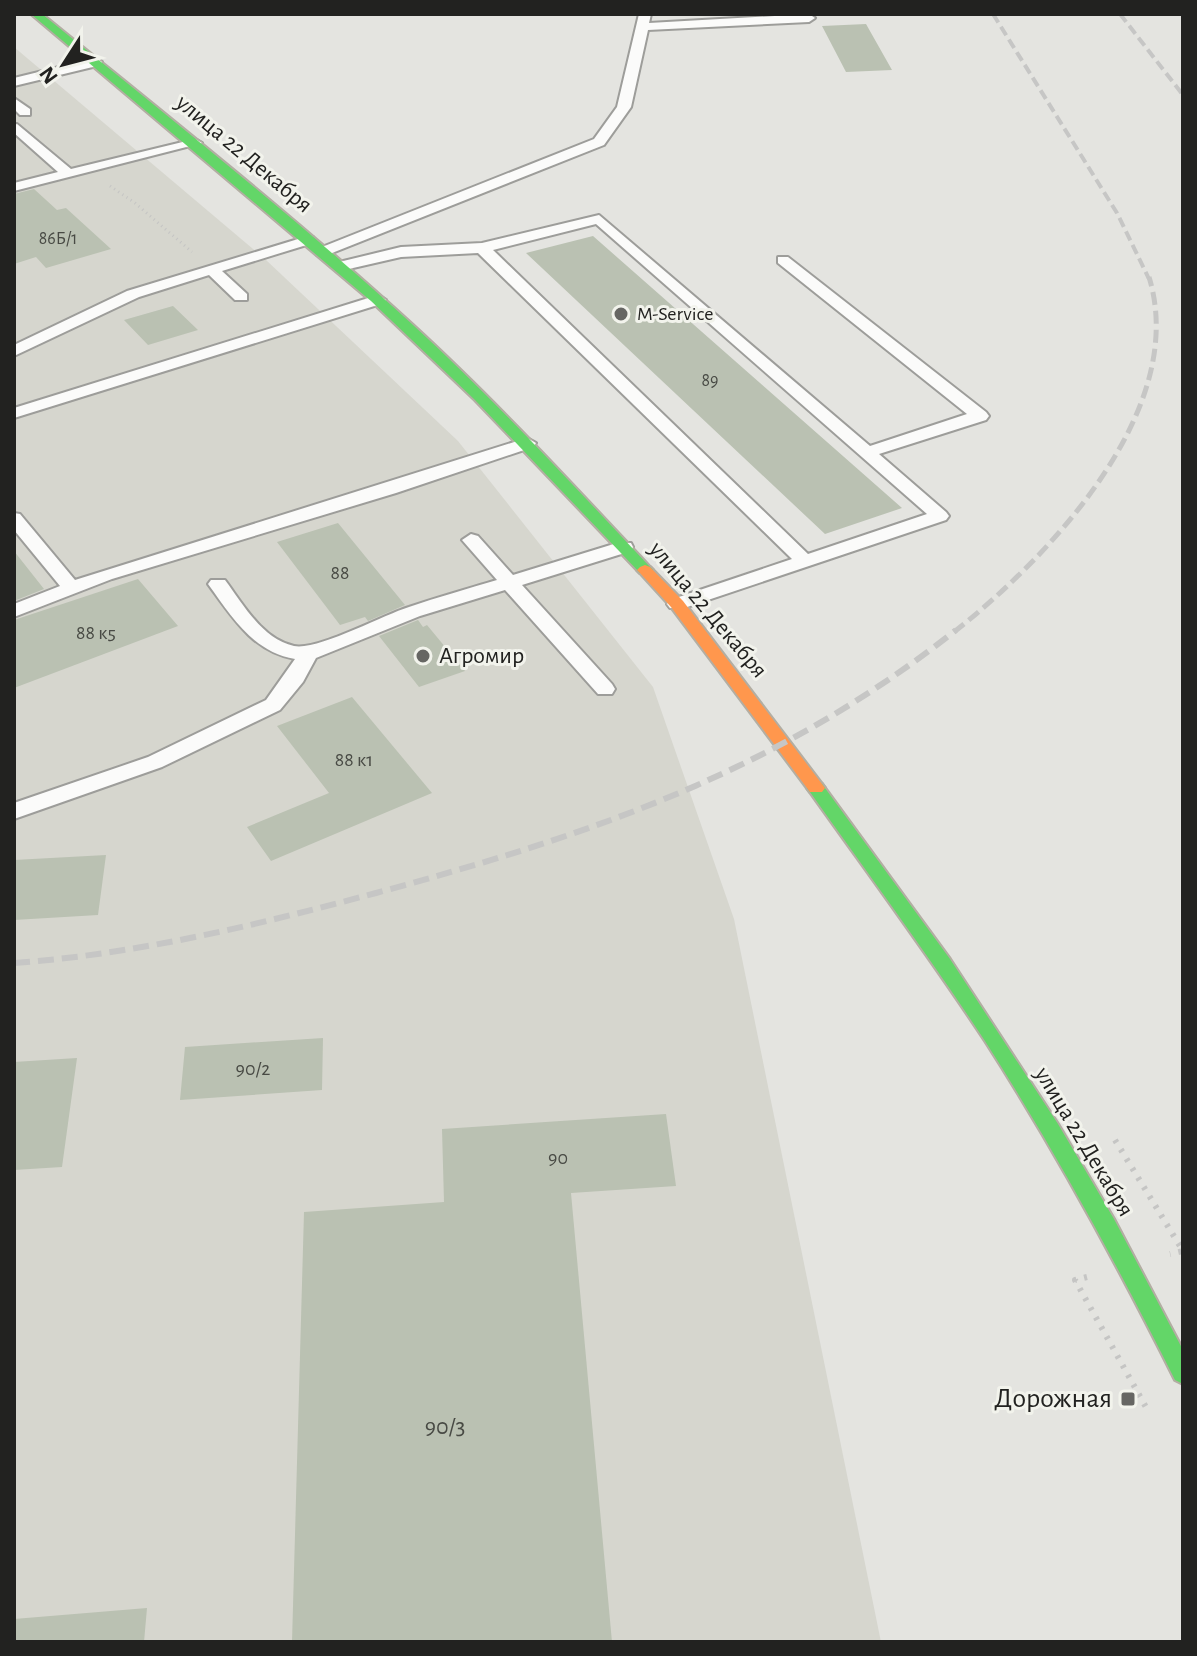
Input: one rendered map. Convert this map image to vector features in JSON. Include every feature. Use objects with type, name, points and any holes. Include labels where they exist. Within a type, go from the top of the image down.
[{"type":"main road","name":"улица 22 Декабря","points":[[36,14],[195,143],[378,300],[527,443],[677,604],[785,745],[962,991],[1057,1140],[1129,1265],[1183,1373]]},
{"type":"lane","points":[[14,351],[133,294],[211,269],[315,246],[599,142],[624,107],[644,20],[809,18]]},
{"type":"lane","points":[[14,82],[96,62]]},
{"type":"lane","points":[[17,128],[66,172]]},
{"type":"lane","points":[[14,187],[195,143]]},
{"type":"lane","points":[[340,266],[401,252],[482,248],[599,219],[940,516],[677,604]]},
{"type":"lane","points":[[482,248],[805,561]]},
{"type":"lane","points":[[783,260],[980,416],[867,452]]},
{"type":"lane","points":[[211,269],[241,297]]},
{"type":"lane","points":[[14,413],[378,300]]},
{"type":"lane","points":[[14,611],[105,575],[390,489],[527,443]]},
{"type":"lane","points":[[14,518],[72,588]]},
{"type":"lane","points":[[471,540],[605,689]]},
{"type":"lane","points":[[218,584],[258,636],[271,647],[292,654],[308,654],[413,612],[624,547]]},
{"type":"lane","points":[[14,811],[155,762],[273,705],[296,677],[308,654]]},
{"type":"path","points":[[66,172],[116,189],[211,269]]},
{"type":"path","points":[[1115,1140],[1183,1251]]},
{"type":"shaded area","points":[[14,47],[266,260],[458,441],[653,687],[734,919],[881,1642],[14,1642]]},
{"type":"building","points":[[866,24],[892,70],[846,72],[822,26]]},
{"type":"building","points":[[34,189],[57,210],[66,208],[111,249],[46,268],[36,257],[14,264],[14,194]]},
{"type":"building","points":[[593,236],[902,508],[825,534],[526,253]]},
{"type":"building","points":[[173,306],[198,330],[148,345],[124,320]]},
{"type":"building","points":[[338,523],[405,605],[368,621],[365,617],[340,625],[277,542]]},
{"type":"building","points":[[14,551],[44,589],[14,601]]},
{"type":"building","points":[[138,579],[178,626],[14,688],[14,620]]},
{"type":"building","name":"Агромир","points":[[418,620],[423,627],[427,625],[465,671],[419,687],[379,636]]},
{"type":"building","points":[[352,697],[432,793],[271,861],[247,827],[329,793],[277,726]]},
{"type":"building","points":[[106,855],[98,915],[14,920],[14,860]]},
{"type":"building","points":[[323,1038],[322,1090],[180,1100],[185,1047]]},
{"type":"building","points":[[77,1058],[62,1167],[14,1170],[14,1062]]},
{"type":"building","points":[[666,1114],[676,1186],[571,1193],[612,1642],[292,1642],[304,1212],[444,1202],[442,1129]]},
{"type":"building","points":[[147,1608],[144,1642],[14,1642],[14,1619]]},
{"type":"railway","points":[[993,14],[1117,213],[1149,279]]},
{"type":"railway","points":[[1120,14],[1183,95]]},
{"type":"railway","points":[[954,632],[1030,564],[1068,522],[1102,477],[1130,428],[1149,378],[1156,327],[1149,277]]},
{"type":"railway","points":[[14,963],[106,953],[197,937],[287,916],[456,871],[608,821],[751,760],[821,722],[889,679],[956,630]]},
{"type":"traffic: fast","points":[[36,14],[376,298],[480,397],[645,570]]},
{"type":"traffic: fast","points":[[816,788],[944,965],[1022,1083],[1106,1226],[1183,1373]]},
{"type":"traffic: slow","points":[[645,570],[677,604],[816,788]]},
{"type":"place","name":"M-Service","points":[[621,314]]},
{"type":"place","name":"Агромир","points":[[423,656]]},
{"type":"place","name":"Дорожная","points":[[1128,1399]]}]
